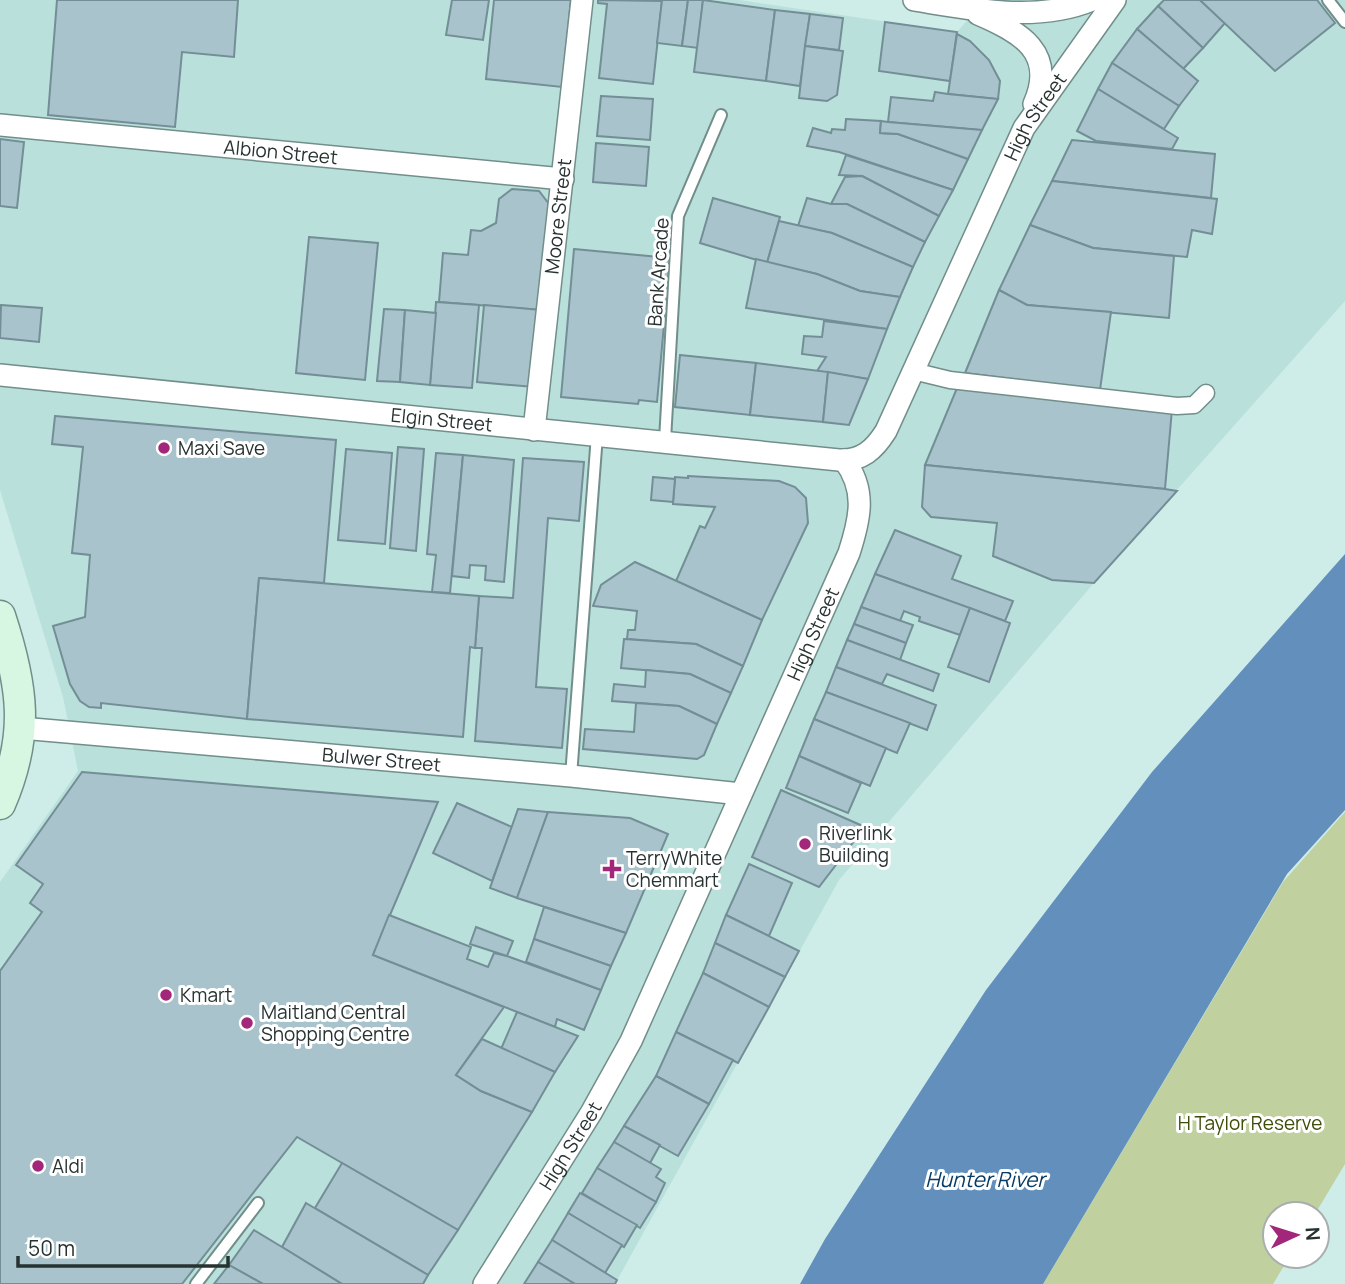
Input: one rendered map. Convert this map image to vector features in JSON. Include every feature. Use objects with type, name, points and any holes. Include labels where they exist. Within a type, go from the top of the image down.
[{"type":"main road","points":[[0,803],[18,754],[21,728],[19,691],[2,635]]},
{"type":"street","name":"Moore Street","points":[[534,430],[582,0]]},
{"type":"street","points":[[914,0],[1040,12],[1060,10],[1093,0]]},
{"type":"street","name":"High Street","points":[[484,1284],[591,1113],[631,1041],[859,525],[861,509],[858,483],[844,460],[866,455],[878,444],[1024,128],[1115,0]]},
{"type":"street","points":[[954,5],[1016,33],[1028,42],[1037,54],[1042,82],[1024,128]]},
{"type":"street","name":"Albion Street","points":[[0,125],[563,179]]},
{"type":"street","points":[[913,371],[950,380],[1177,405],[1194,405],[1206,393]]},
{"type":"street","name":"Elgin Street","points":[[0,376],[534,430],[665,440],[844,460]]},
{"type":"street","name":"Elgin Street","points":[[0,383],[38,380]]},
{"type":"street","name":"Bulwer Street","points":[[21,728],[571,776],[741,794]]},
{"type":"lane","points":[[1328,0],[1345,22]]},
{"type":"lane","name":"Bank Arcade","points":[[665,440],[678,216],[721,115]]},
{"type":"lane","points":[[571,776],[597,435]]},
{"type":"lane","points":[[196,1284],[258,1203]]},
{"type":"shaded area","points":[[0,0],[739,0],[957,32],[985,0],[1345,0],[1345,301],[1094,583],[839,880],[615,1284],[0,1284],[0,882],[78,771],[63,697],[0,490]]},
{"type":"green space","name":"H Taylor Reserve","points":[[1345,812],[1345,1164],[1323,1200],[1261,1200],[1261,1270],[1282,1270],[1273,1284],[1043,1284],[1283,882]]},
{"type":"water","name":"Hunter River","points":[[1345,554],[1345,810],[1287,874],[1043,1284],[800,1284],[825,1239],[986,990],[1152,772]]},
{"type":"building","points":[[57,0],[238,0],[234,57],[182,52],[175,127],[48,115]]},
{"type":"building","points":[[452,0],[489,0],[483,40],[446,35]]},
{"type":"building","points":[[494,0],[571,0],[562,87],[486,79]]},
{"type":"building","points":[[598,0],[662,1],[653,84],[599,78],[607,4],[598,3]]},
{"type":"building","points":[[662,0],[688,0],[682,46],[657,43]]},
{"type":"building","points":[[688,0],[703,0],[698,48],[682,46]]},
{"type":"building","points":[[703,0],[775,10],[766,81],[694,72]]},
{"type":"building","points":[[1164,0],[1200,0],[1225,23],[1203,48],[1158,6]]},
{"type":"building","points":[[1200,0],[1317,0],[1335,23],[1275,71]]},
{"type":"building","points":[[1158,6],[1203,48],[1183,69],[1137,29]]},
{"type":"building","points":[[775,10],[810,14],[800,86],[766,81]]},
{"type":"building","points":[[810,14],[843,18],[839,50],[805,46]]},
{"type":"building","points":[[885,22],[957,32],[950,81],[879,71]]},
{"type":"building","points":[[1137,29],[1198,81],[1179,106],[1112,63]]},
{"type":"building","points":[[957,34],[970,41],[989,60],[1000,81],[998,99],[948,94]]},
{"type":"building","points":[[805,46],[843,51],[837,95],[827,101],[799,98]]},
{"type":"building","points":[[1112,63],[1179,106],[1164,129],[1098,89]]},
{"type":"building","points":[[1098,89],[1178,138],[1172,149],[1096,141],[1077,131]]},
{"type":"building","points":[[935,92],[998,99],[982,130],[888,122],[891,97],[933,101]]},
{"type":"building","points":[[601,96],[653,99],[650,140],[597,136]]},
{"type":"building","points":[[846,119],[881,121],[880,133],[898,134],[968,159],[953,190],[839,152],[807,146],[813,128],[831,133],[832,129],[845,130]]},
{"type":"building","points":[[881,121],[982,130],[968,159],[898,134],[880,133]]},
{"type":"building","points":[[0,139],[24,142],[17,208],[0,206]]},
{"type":"building","points":[[1072,140],[1215,154],[1211,198],[1052,181]]},
{"type":"building","points":[[596,143],[649,147],[646,186],[593,182]]},
{"type":"building","points":[[846,155],[953,190],[939,216],[862,176],[839,175]]},
{"type":"building","points":[[862,176],[939,216],[925,242],[847,204],[831,204],[845,177]]},
{"type":"building","points":[[1052,181],[1217,199],[1212,234],[1192,230],[1187,257],[1093,248],[1030,225]]},
{"type":"building","points":[[512,189],[539,191],[549,204],[541,310],[439,302],[443,253],[468,255],[471,230],[481,231],[496,223],[499,199]]},
{"type":"building","points":[[713,198],[780,217],[767,263],[700,243]]},
{"type":"building","points":[[807,198],[831,204],[847,204],[925,242],[913,267],[832,233],[798,226]]},
{"type":"building","points":[[779,221],[832,233],[913,267],[900,297],[860,291],[817,274],[767,263]]},
{"type":"building","points":[[1030,225],[1093,248],[1174,256],[1169,318],[1027,305],[999,290]]},
{"type":"building","points":[[309,237],[378,243],[365,380],[296,373]]},
{"type":"building","points":[[574,249],[670,258],[657,402],[639,400],[638,404],[561,397]]},
{"type":"building","points":[[756,259],[817,274],[860,291],[900,297],[887,329],[746,308]]},
{"type":"building","points":[[999,290],[1027,305],[1111,312],[1100,390],[965,373]]},
{"type":"building","points":[[436,302],[479,305],[472,388],[430,385]]},
{"type":"building","points":[[1,305],[42,308],[39,342],[0,338]]},
{"type":"building","points":[[484,305],[541,310],[534,387],[477,382]]},
{"type":"building","points":[[384,309],[405,310],[400,382],[377,381]]},
{"type":"building","points":[[405,310],[436,313],[430,385],[400,382]]},
{"type":"building","points":[[824,321],[887,329],[868,379],[817,371],[826,357],[802,354],[804,336],[822,337]]},
{"type":"building","points":[[680,355],[756,363],[750,415],[675,407]]},
{"type":"building","points":[[756,363],[828,372],[823,422],[750,415]]},
{"type":"building","points":[[828,372],[868,379],[849,425],[823,422]]},
{"type":"building","points":[[957,388],[1172,409],[1165,489],[925,465]]},
{"type":"building","points":[[55,416],[336,440],[324,583],[259,578],[247,719],[101,703],[101,708],[89,707],[80,701],[70,684],[53,626],[85,617],[90,555],[72,553],[83,447],[52,444]]},
{"type":"building","points":[[398,447],[424,449],[416,551],[390,548]]},
{"type":"building","points":[[346,449],[392,453],[385,544],[338,540]]},
{"type":"building","points":[[436,453],[463,455],[450,593],[432,592],[436,555],[427,554]]},
{"type":"building","points":[[463,455],[514,460],[504,582],[485,580],[486,566],[470,565],[469,578],[452,576]]},
{"type":"building","points":[[523,458],[584,462],[579,521],[548,518],[536,687],[567,689],[562,748],[475,741],[482,648],[475,648],[479,596],[513,598]]},
{"type":"building","points":[[925,465],[1177,491],[1094,583],[1052,580],[993,556],[997,523],[931,517],[922,507]]},
{"type":"building","points":[[653,477],[675,479],[673,502],[651,500]]},
{"type":"building","points":[[675,477],[779,481],[795,487],[806,498],[808,523],[762,620],[676,581],[700,526],[705,528],[715,507],[673,504]]},
{"type":"building","points":[[895,530],[961,556],[952,579],[1013,601],[1005,621],[875,574]]},
{"type":"building","points":[[635,562],[762,620],[743,666],[696,644],[627,639],[628,630],[635,630],[637,611],[593,606],[601,585]]},
{"type":"building","points":[[875,574],[970,608],[960,635],[919,621],[920,617],[904,611],[900,621],[861,607]]},
{"type":"building","points":[[259,578],[479,596],[475,648],[470,647],[463,737],[247,719]]},
{"type":"building","points":[[861,607],[913,625],[906,643],[854,624]]},
{"type":"building","points":[[970,608],[1010,623],[989,682],[948,667]]},
{"type":"building","points":[[854,624],[906,643],[900,660],[847,640]]},
{"type":"building","points":[[624,639],[696,644],[743,666],[731,693],[690,674],[621,668]]},
{"type":"building","points":[[847,640],[939,674],[933,691],[887,674],[882,684],[836,667]]},
{"type":"building","points":[[836,667],[936,705],[927,730],[826,692]]},
{"type":"building","points":[[646,670],[690,674],[731,693],[717,724],[679,706],[612,701],[614,684],[645,687]]},
{"type":"building","points":[[826,692],[910,723],[897,753],[814,719]]},
{"type":"building","points":[[636,703],[679,706],[717,724],[704,755],[697,759],[583,749],[585,729],[634,732]]},
{"type":"building","points":[[814,719],[886,748],[870,786],[799,756]]},
{"type":"building","points":[[799,756],[861,783],[848,813],[786,788]]},
{"type":"building","name":"Maitland Central Shopping Centre","points":[[82,772],[438,802],[373,955],[504,1007],[456,1075],[481,1091],[532,1112],[458,1230],[297,1137],[182,1284],[0,1284],[0,971],[42,912],[30,903],[43,884],[16,865]]},
{"type":"building","name":"Riverlink Building","points":[[781,790],[865,827],[819,887],[752,857]]},
{"type":"building","points":[[457,803],[512,827],[492,881],[433,853]]},
{"type":"building","points":[[518,809],[548,812],[517,898],[490,888]]},
{"type":"building","points":[[548,812],[630,818],[668,834],[626,933],[517,898]]},
{"type":"building","points":[[749,864],[792,883],[769,936],[726,915]]},
{"type":"building","points":[[544,907],[626,933],[611,966],[534,939]]},
{"type":"building","points":[[389,915],[471,947],[467,959],[488,967],[494,953],[601,990],[584,1030],[557,1019],[555,1027],[373,955]]},
{"type":"building","points":[[726,915],[799,951],[785,977],[715,943]]},
{"type":"building","points":[[476,927],[513,941],[507,956],[470,944]]},
{"type":"building","points":[[534,939],[611,966],[601,990],[526,962]]},
{"type":"building","points":[[715,943],[785,977],[769,1007],[703,973]]},
{"type":"building","points":[[703,973],[769,1007],[738,1063],[676,1032]]},
{"type":"building","points":[[517,1012],[578,1036],[555,1072],[501,1049]]},
{"type":"building","points":[[676,1032],[733,1060],[709,1104],[656,1076]]},
{"type":"building","points":[[482,1039],[555,1072],[532,1112],[481,1091],[456,1075]]},
{"type":"building","points":[[656,1076],[709,1104],[678,1156],[624,1126]]},
{"type":"building","points":[[624,1126],[660,1145],[650,1163],[614,1142]]},
{"type":"building","points":[[614,1142],[661,1169],[656,1177],[665,1183],[656,1202],[597,1168]]},
{"type":"building","points":[[342,1163],[458,1230],[428,1275],[315,1208]]},
{"type":"building","points":[[597,1168],[656,1202],[640,1228],[582,1193]]},
{"type":"building","points":[[580,1193],[637,1225],[624,1247],[568,1213]]},
{"type":"building","points":[[306,1203],[428,1275],[423,1284],[342,1284],[282,1247]]},
{"type":"building","points":[[568,1213],[622,1245],[605,1273],[552,1240]]},
{"type":"building","points":[[254,1230],[342,1284],[263,1284],[229,1265]]},
{"type":"building","points":[[552,1240],[617,1280],[615,1284],[575,1284],[538,1262]]},
{"type":"building","points":[[538,1262],[575,1284],[524,1284]]},
{"type":"building","points":[[229,1265],[263,1284],[214,1284]]},
{"type":"place","name":"Maxi Save","points":[[164,448]]},
{"type":"place","name":"Riverlink Building","points":[[805,844]]},
{"type":"place","name":"TerryWhite Chemmart","points":[[612,869]]},
{"type":"place","name":"Kmart","points":[[166,995]]},
{"type":"place","name":"Maitland Central Shopping Centre","points":[[247,1023]]},
{"type":"place","name":"Aldi","points":[[38,1166]]}]
